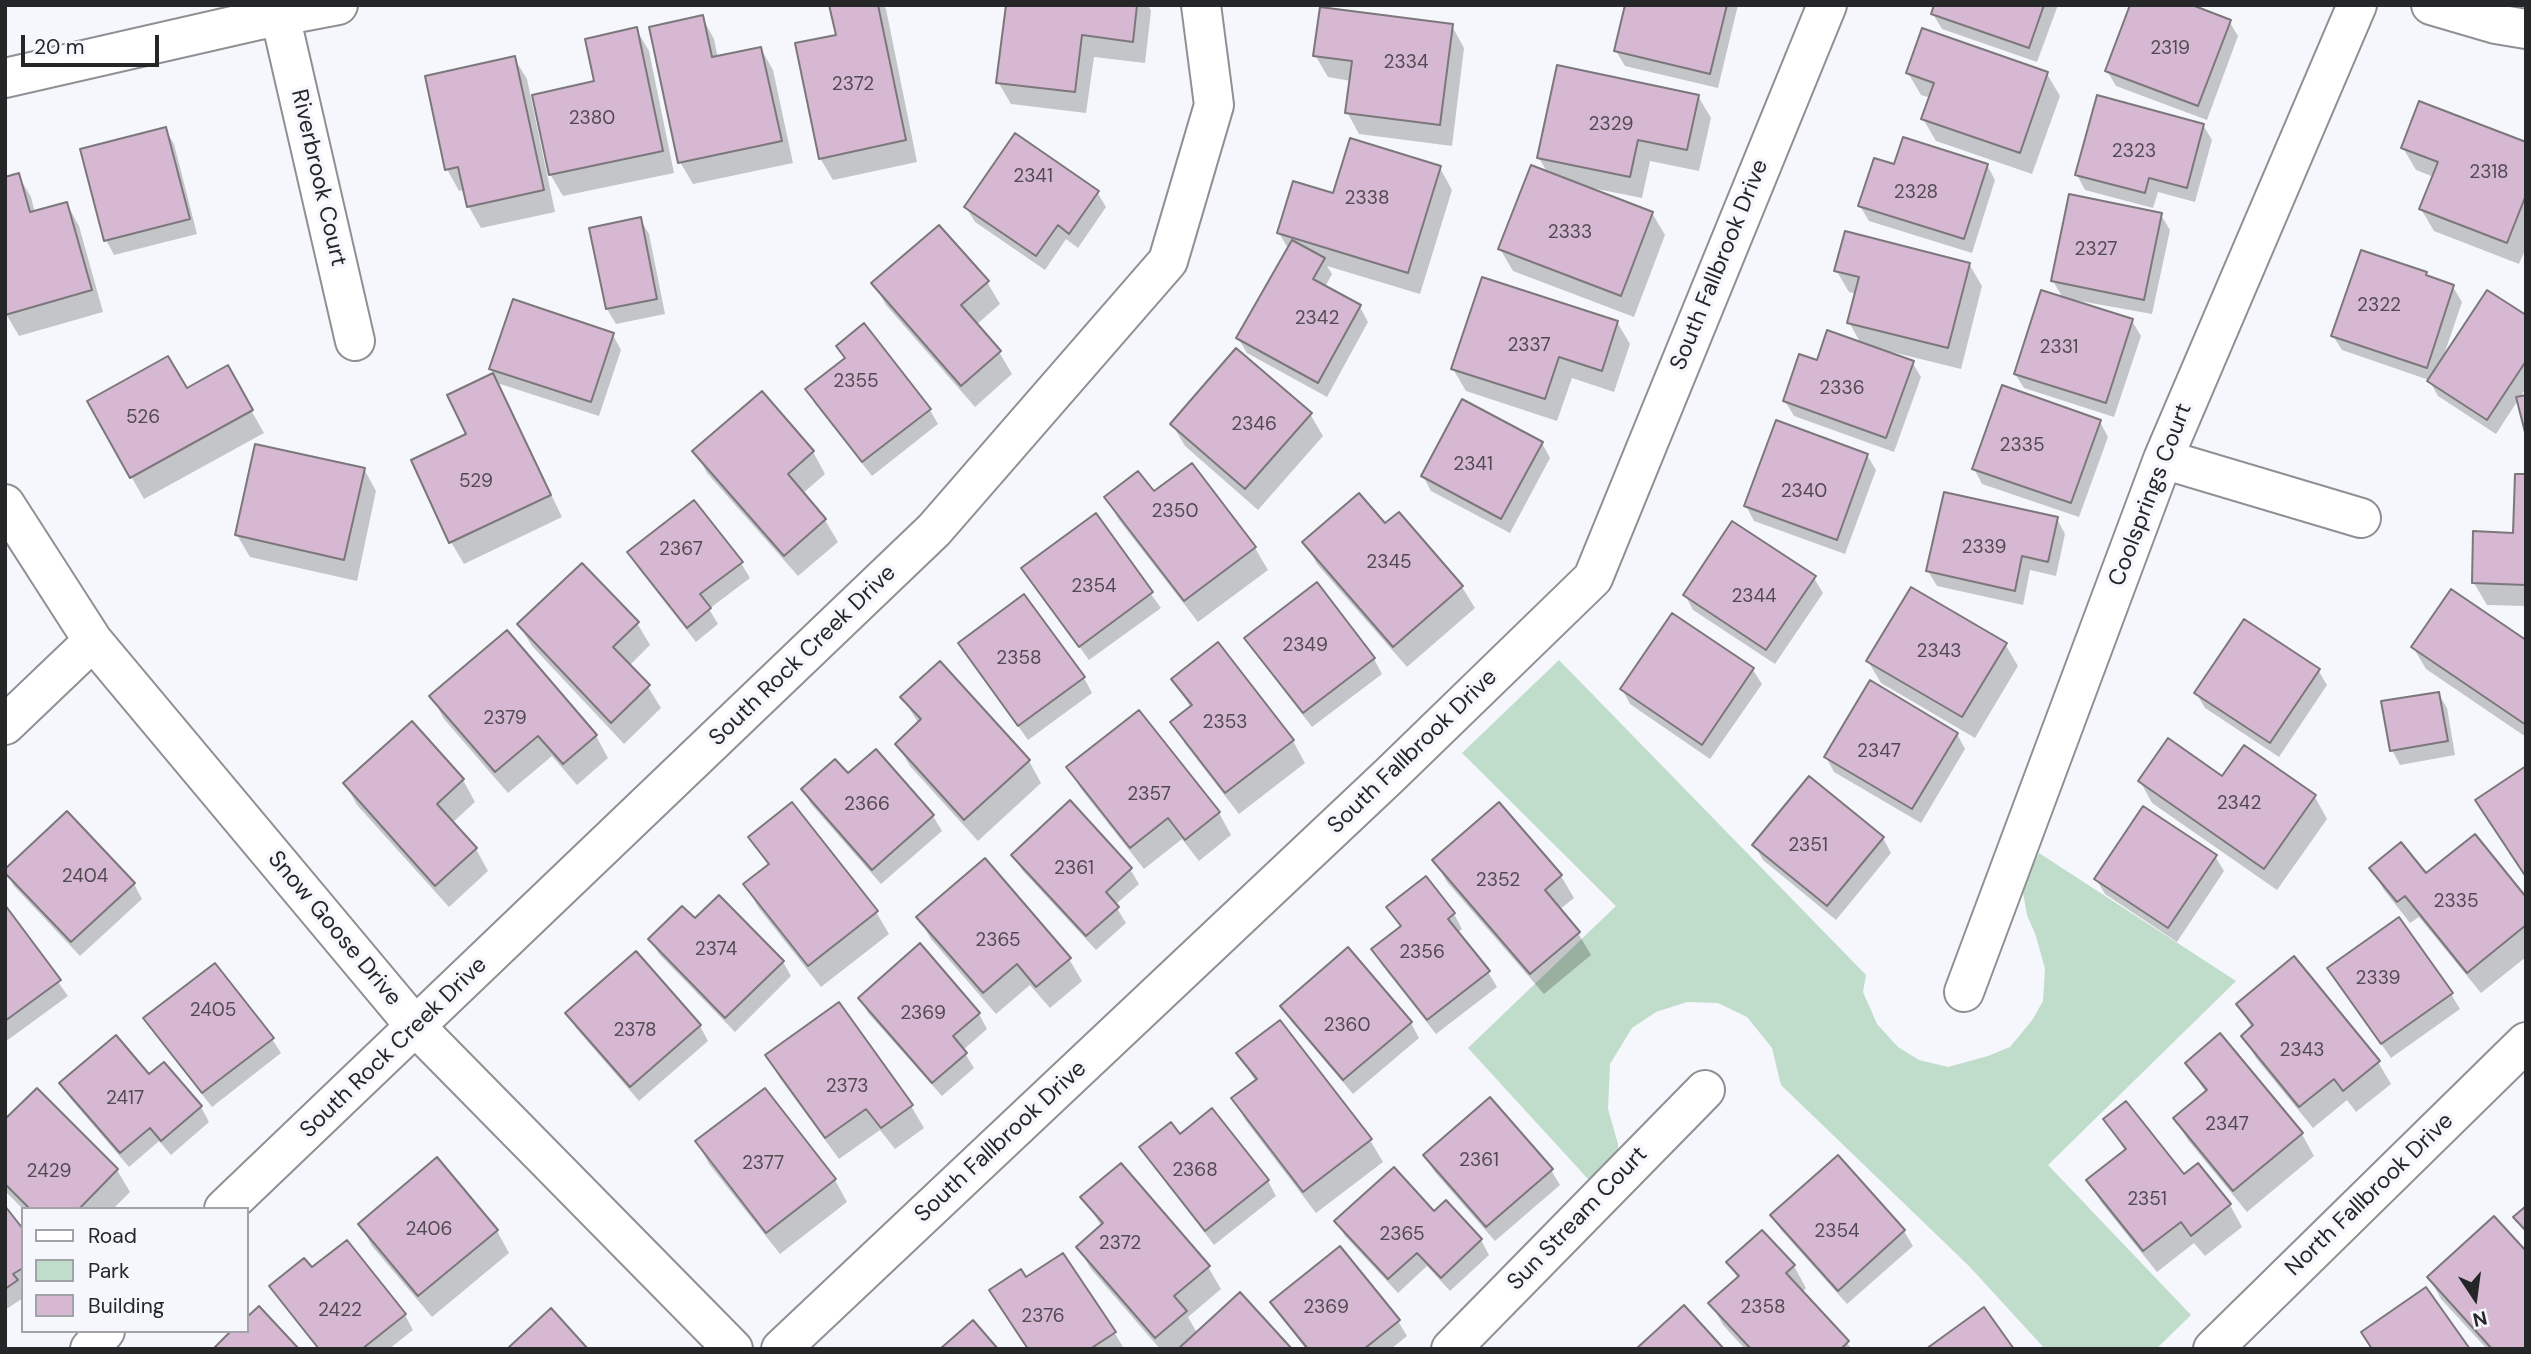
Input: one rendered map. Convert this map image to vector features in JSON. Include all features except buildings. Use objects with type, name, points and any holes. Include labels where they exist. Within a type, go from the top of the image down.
[{"type":"street","points":[[5,78],[281,15],[338,5]]},
{"type":"street","name":"South Rock Creek Drive","points":[[226,1207],[934,530],[1168,261],[1214,106],[1201,5]]},
{"type":"street","name":"South Fallbrook Drive","points":[[781,1349],[1390,775],[1592,578],[1827,5]]},
{"type":"street","name":"Coolsprings Court","points":[[1964,992],[2163,459],[2357,5]]},
{"type":"street","points":[[2431,5],[2496,24],[2526,29]]},
{"type":"street","name":"Riverbrook Court","points":[[281,15],[355,341]]},
{"type":"street","points":[[2163,459],[2361,518]]},
{"type":"street","name":"Snow Goose Drive","points":[[5,504],[93,641],[416,1027],[733,1349]]},
{"type":"street","points":[[5,725],[93,641]]},
{"type":"street","name":"North Fallbrook Drive","points":[[2213,1349],[2526,1042]]},
{"type":"street","name":"Sun Stream Court","points":[[1451,1349],[1705,1090]]},
{"type":"street","points":[[90,1349],[103,1333]]},
{"type":"green space","points":[[1559,660],[1866,975],[1863,992],[1877,1024],[1898,1047],[1919,1060],[1948,1067],[1988,1056],[2010,1047],[2033,1019],[2043,1001],[2045,969],[2027,915],[2022,887],[2039,853],[2236,981],[2048,1165],[2191,1315],[2156,1349],[2045,1349],[1969,1266],[1781,1085],[1772,1048],[1747,1017],[1718,1003],[1687,1002],[1656,1012],[1632,1028],[1610,1064],[1608,1109],[1618,1144],[1618,1163],[1599,1191],[1468,1048],[1616,906],[1462,753]]}]
